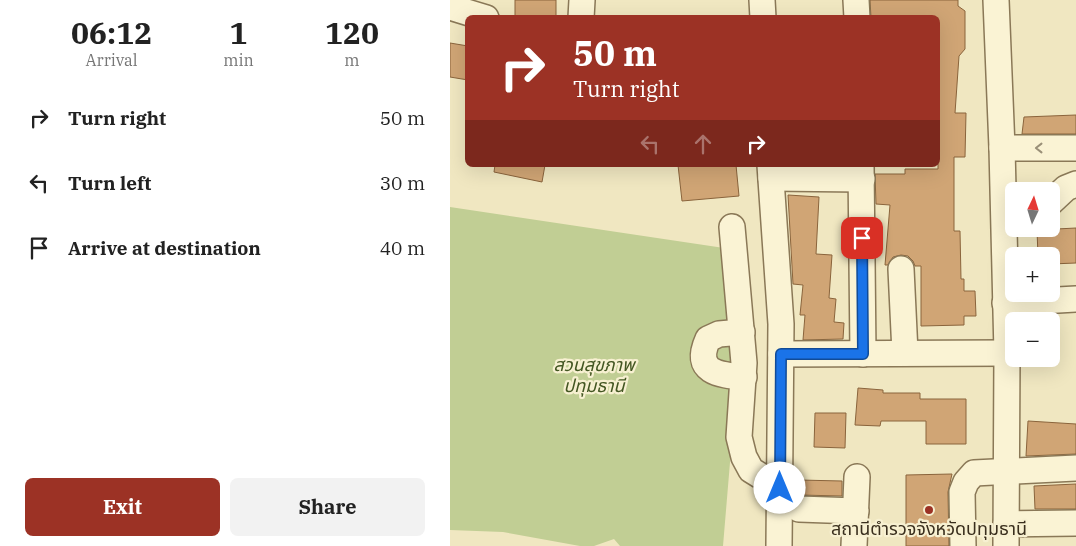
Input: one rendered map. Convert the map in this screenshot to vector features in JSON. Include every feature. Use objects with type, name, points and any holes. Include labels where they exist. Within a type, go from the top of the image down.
[{"type":"street","points":[[582,0],[582,15]]},
{"type":"street","points":[[762,0],[763,15]]},
{"type":"street","points":[[856,0],[857,15]]},
{"type":"street","points":[[996,0],[1002,148],[1005,182]]},
{"type":"street","points":[[450,7],[476,15]]},
{"type":"street","points":[[1002,148],[1076,148]]},
{"type":"street","points":[[779,546],[781,324],[771,171],[861,172],[863,354]]},
{"type":"street","points":[[1060,194],[1066,188],[1076,184]]},
{"type":"street","points":[[732,227],[742,332],[744,377],[740,438],[744,457],[751,470],[780,488]]},
{"type":"street","points":[[1005,312],[1008,238]]},
{"type":"street","points":[[901,269],[905,353]]},
{"type":"street","points":[[1005,303],[1076,299]]},
{"type":"street","points":[[742,332],[719,334],[708,339],[704,349],[703,360],[709,369],[720,375],[744,377]]},
{"type":"street","points":[[781,354],[1005,352]]},
{"type":"street","points":[[1007,367],[1006,535],[1076,523]]},
{"type":"street","points":[[963,546],[962,492],[966,482],[974,474],[1076,468]]},
{"type":"street","points":[[854,546],[857,477]]},
{"type":"street","points":[[799,509],[856,511]]},
{"type":"green space","name":"สวนสุขภาพ ปทุมธานี","points":[[450,207],[724,248],[738,367],[723,546],[620,546],[614,539],[594,546],[580,546],[503,532],[450,530]]},
{"type":"building","points":[[515,0],[556,0],[556,15],[515,15]]},
{"type":"building","points":[[870,0],[958,0],[958,6],[965,11],[965,49],[959,56],[955,113],[966,113],[965,157],[954,157],[954,231],[960,231],[961,279],[964,279],[964,291],[975,291],[976,316],[964,316],[964,325],[921,326],[921,266],[915,266],[908,256],[901,255],[893,257],[888,265],[885,265],[890,205],[876,204],[875,174],[905,174],[905,169],[938,169],[940,167],[940,15],[871,15]]},
{"type":"building","points":[[450,43],[465,46],[465,80],[450,77]]},
{"type":"building","points":[[1076,115],[1076,134],[1022,134],[1024,117]]},
{"type":"building","points":[[495,167],[545,167],[542,182],[494,172]]},
{"type":"building","points":[[678,167],[736,167],[739,196],[682,201]]},
{"type":"building","points":[[788,195],[819,197],[816,254],[832,255],[829,298],[836,299],[834,322],[844,323],[843,339],[803,340],[805,315],[800,315],[803,285],[793,284]]},
{"type":"building","points":[[1076,228],[1076,263],[1060,264],[1060,247],[1038,247],[1037,238],[1060,238],[1060,229]]},
{"type":"building","points":[[858,388],[883,390],[883,393],[920,393],[920,399],[966,399],[966,444],[926,444],[926,421],[881,421],[880,426],[855,425]]},
{"type":"building","points":[[815,413],[846,413],[845,448],[814,447]]},
{"type":"building","points":[[1028,421],[1076,424],[1076,454],[1026,456]]},
{"type":"building","name":"สถานีตำรวจจังหวัดปทุมธานี","points":[[952,474],[948,492],[949,546],[906,546],[906,475]]},
{"type":"building","points":[[799,480],[842,481],[842,496],[799,495]]},
{"type":"building","points":[[1076,484],[1076,509],[1035,509],[1034,486]]},
{"type":"place","name":"สถานีตำรวจจังหวัดปทุมธานี","points":[[929,510]]},
{"type":"route","points":[[780,488],[781,354],[863,354],[862,238]]}]
